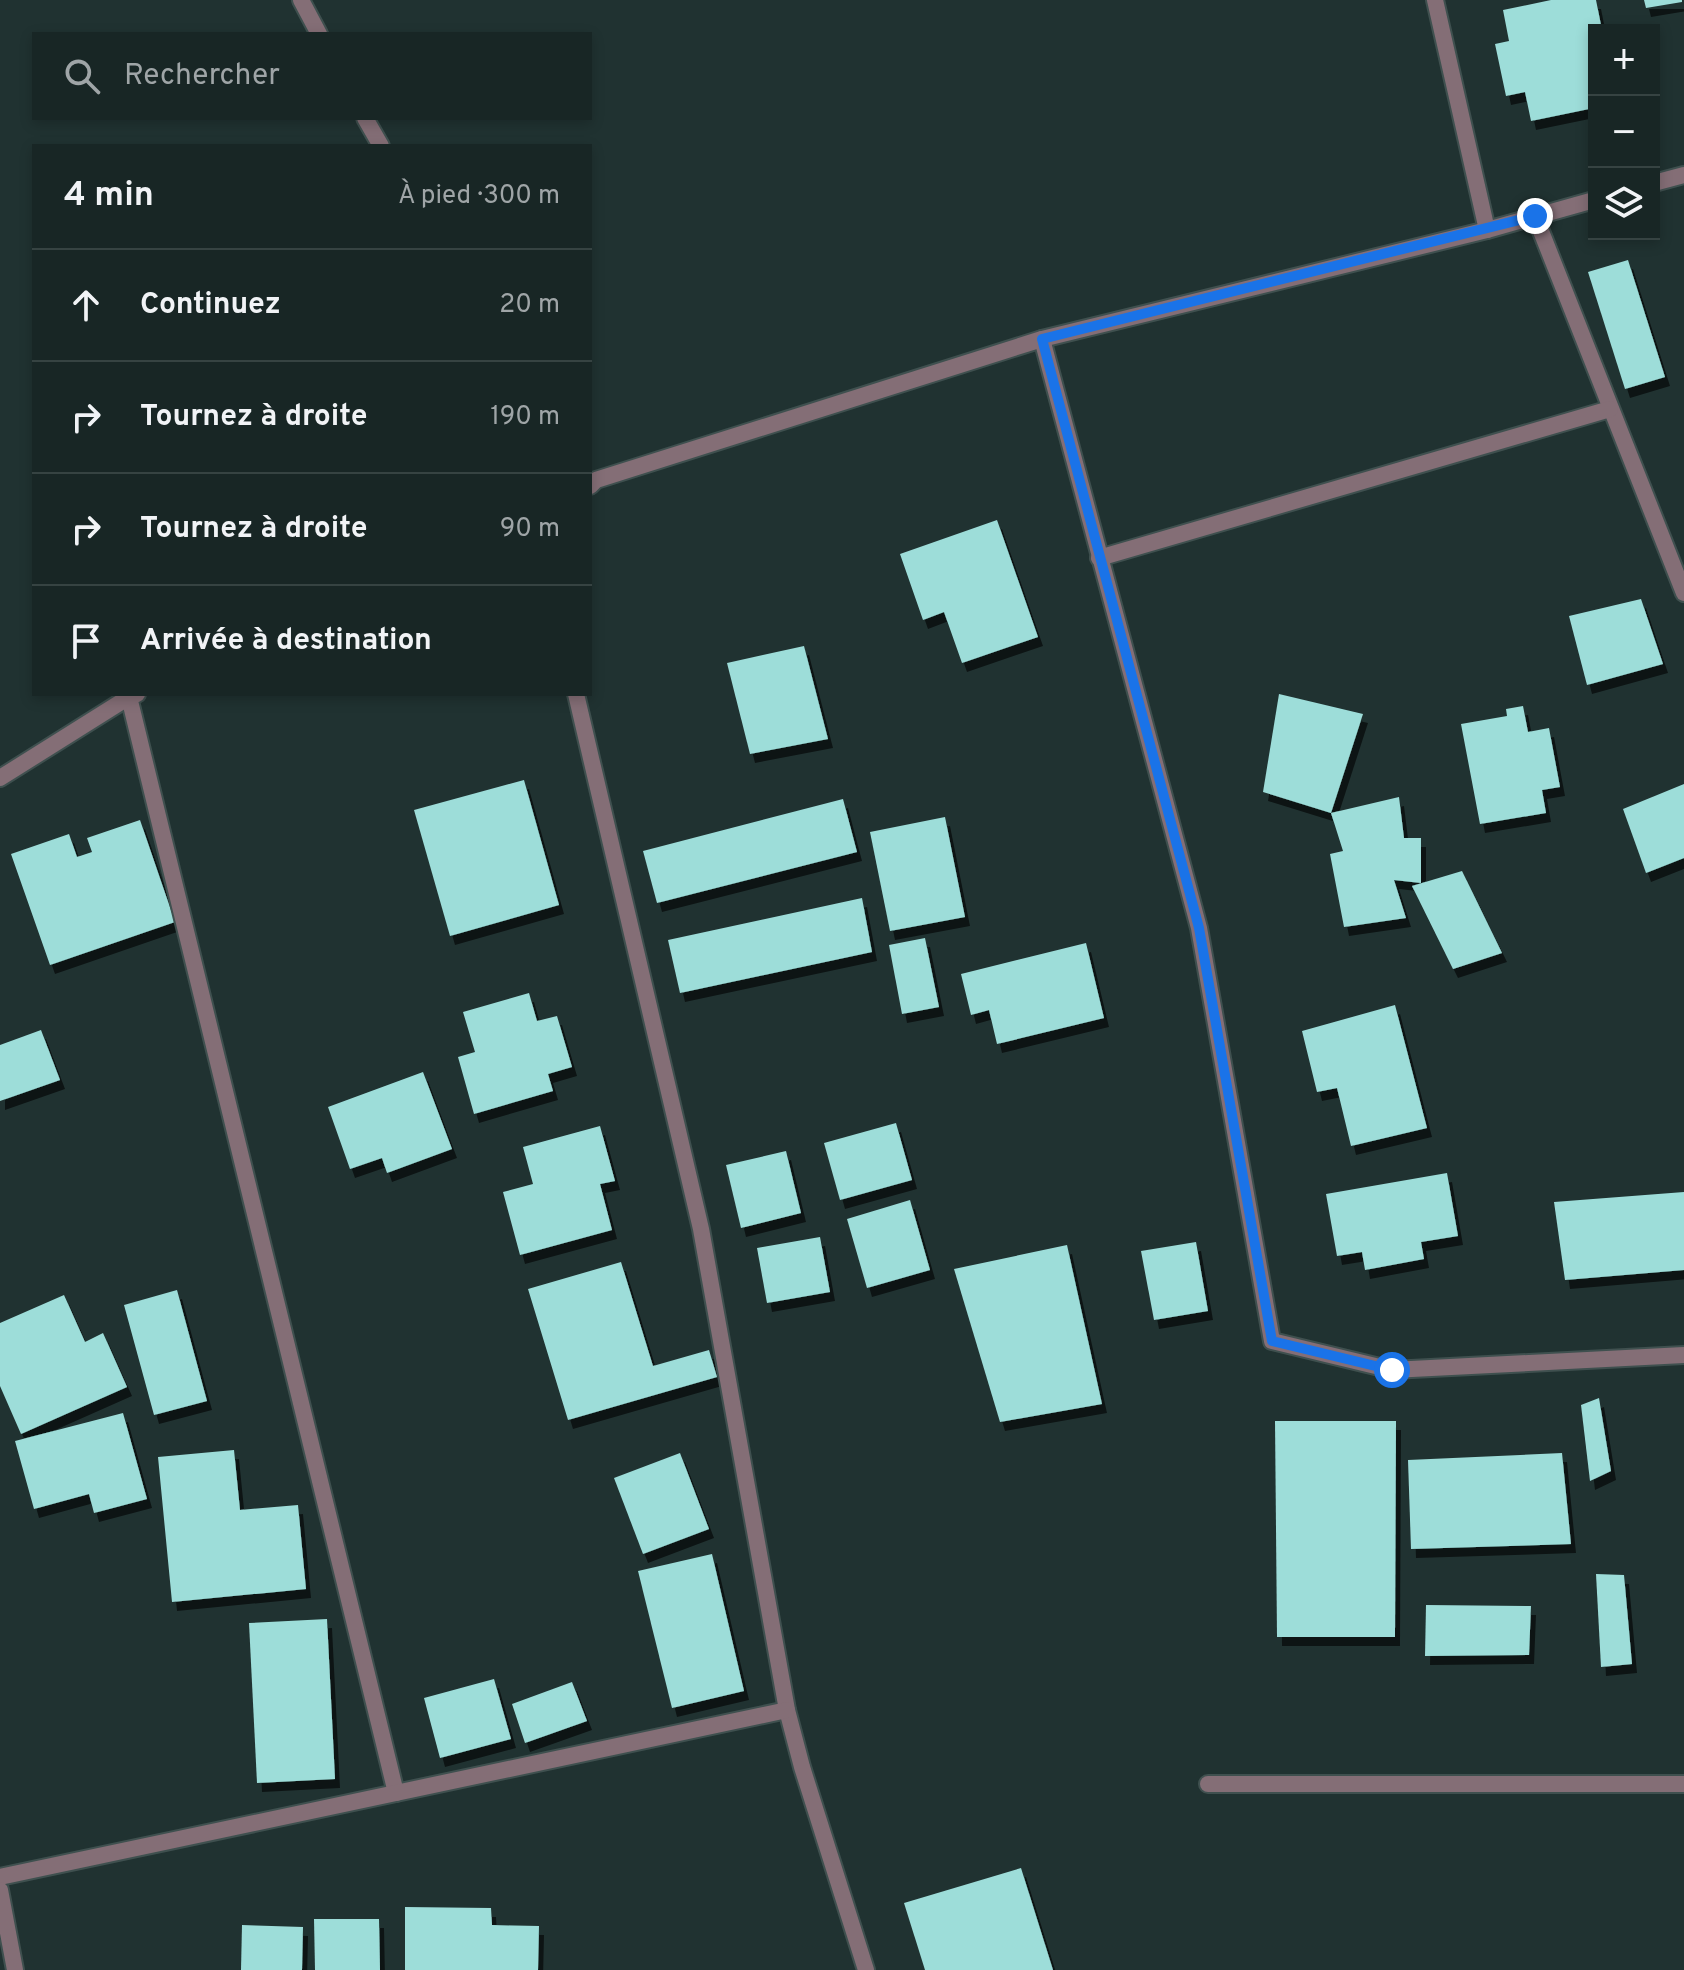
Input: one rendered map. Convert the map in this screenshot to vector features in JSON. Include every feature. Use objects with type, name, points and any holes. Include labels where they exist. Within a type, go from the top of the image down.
[{"type":"street","points":[[301,0],[318,32]]},
{"type":"street","points":[[1435,0],[1487,230]]},
{"type":"street","points":[[366,120],[380,144]]},
{"type":"street","points":[[1660,181],[1684,175]]},
{"type":"street","points":[[592,480],[1042,339],[1487,230],[1588,202]]},
{"type":"street","points":[[1535,216],[1684,593]]},
{"type":"street","points":[[1042,339],[1199,928],[1272,1341],[1392,1370],[1684,1355]]},
{"type":"street","points":[[1099,558],[1610,409]]},
{"type":"street","points":[[0,778],[131,696]]},
{"type":"street","points":[[133,696],[396,1793]]},
{"type":"street","points":[[576,696],[701,1229],[787,1710],[866,1970]]},
{"type":"street","points":[[0,1877],[787,1710]]},
{"type":"street","points":[[1208,1784],[1684,1784]]},
{"type":"street","points":[[0,1890],[15,1970]]},
{"type":"building","points":[[1551,0],[1596,0],[1601,24],[1588,24],[1588,109],[1531,121],[1525,92],[1506,96],[1495,44],[1509,41],[1503,10]]},
{"type":"building","points":[[1644,0],[1682,0],[1682,2],[1646,8]]},
{"type":"building","points":[[1628,260],[1665,377],[1625,389],[1588,272]]},
{"type":"building","points":[[997,520],[1038,637],[962,663],[944,612],[923,620],[900,554]]},
{"type":"building","points":[[1641,599],[1663,664],[1587,685],[1569,616]]},
{"type":"building","points":[[804,646],[828,739],[750,754],[727,663]]},
{"type":"building","points":[[1279,694],[1363,714],[1331,813],[1263,792]]},
{"type":"building","points":[[1523,706],[1528,732],[1549,728],[1560,787],[1542,790],[1546,813],[1480,824],[1461,724],[1507,716],[1506,709]]},
{"type":"building","points":[[524,780],[559,905],[450,936],[414,810]]},
{"type":"building","points":[[1684,784],[1684,858],[1646,873],[1623,809]]},
{"type":"building","points":[[1399,797],[1404,838],[1421,838],[1421,883],[1394,880],[1406,918],[1344,927],[1330,854],[1343,851],[1331,813]]},
{"type":"building","points":[[843,799],[857,852],[657,903],[643,851]]},
{"type":"building","points":[[945,817],[965,917],[890,931],[870,832]]},
{"type":"building","points":[[140,820],[175,922],[50,965],[11,854],[69,834],[77,857],[92,852],[87,838]]},
{"type":"building","points":[[1462,871],[1502,953],[1453,969],[1412,886]]},
{"type":"building","points":[[862,898],[872,952],[680,993],[668,940]]},
{"type":"building","points":[[925,938],[939,1007],[902,1014],[889,945]]},
{"type":"building","points":[[1086,943],[1104,1018],[997,1044],[989,1010],[971,1015],[961,974]]},
{"type":"building","points":[[529,993],[537,1021],[557,1016],[572,1067],[548,1074],[553,1091],[474,1114],[458,1057],[475,1052],[463,1012]]},
{"type":"building","points":[[1395,1005],[1427,1128],[1351,1146],[1337,1088],[1317,1092],[1302,1031]]},
{"type":"building","points":[[41,1030],[60,1080],[0,1101],[0,1045]]},
{"type":"building","points":[[423,1072],[452,1149],[387,1173],[382,1158],[350,1169],[328,1107]]},
{"type":"building","points":[[896,1123],[912,1180],[840,1200],[824,1143]]},
{"type":"building","points":[[600,1126],[615,1181],[600,1184],[612,1230],[520,1255],[503,1192],[533,1184],[523,1147]]},
{"type":"building","points":[[786,1151],[801,1213],[741,1228],[726,1165]]},
{"type":"building","points":[[1447,1173],[1458,1236],[1421,1242],[1424,1259],[1365,1270],[1362,1252],[1337,1256],[1326,1194]]},
{"type":"building","points":[[1684,1192],[1684,1270],[1565,1280],[1554,1202]]},
{"type":"building","points":[[910,1200],[930,1270],[867,1288],[847,1219]]},
{"type":"building","points":[[820,1237],[830,1292],[767,1303],[757,1248]]},
{"type":"building","points":[[1196,1242],[1208,1311],[1154,1320],[1141,1251]]},
{"type":"building","points":[[1067,1245],[1102,1404],[1000,1422],[954,1269]]},
{"type":"building","points":[[621,1262],[653,1366],[709,1350],[717,1377],[568,1420],[528,1289]]},
{"type":"building","points":[[177,1290],[207,1401],[154,1415],[124,1305]]},
{"type":"building","points":[[64,1295],[85,1342],[103,1333],[127,1387],[21,1434],[0,1386],[0,1323]]},
{"type":"building","points":[[1599,1398],[1611,1471],[1590,1481],[1581,1405]]},
{"type":"building","points":[[123,1413],[147,1499],[94,1513],[89,1494],[34,1509],[15,1441]]},
{"type":"building","points":[[1275,1421],[1396,1421],[1395,1637],[1277,1637]]},
{"type":"building","points":[[234,1450],[240,1510],[298,1505],[306,1589],[172,1602],[158,1457]]},
{"type":"building","points":[[680,1453],[709,1529],[643,1554],[614,1478]]},
{"type":"building","points":[[1562,1453],[1571,1544],[1411,1549],[1408,1460]]},
{"type":"building","points":[[712,1554],[744,1691],[672,1708],[638,1571]]},
{"type":"building","points":[[1596,1574],[1624,1575],[1632,1664],[1601,1667]]},
{"type":"building","points":[[1426,1605],[1531,1606],[1529,1655],[1425,1656]]},
{"type":"building","points":[[327,1619],[335,1779],[257,1783],[249,1623]]},
{"type":"building","points":[[494,1679],[511,1739],[440,1758],[424,1698]]},
{"type":"building","points":[[572,1682],[587,1721],[525,1743],[512,1704]]},
{"type":"building","points":[[1021,1868],[1053,1970],[925,1970],[904,1903]]},
{"type":"building","points":[[405,1907],[491,1908],[492,1925],[539,1926],[538,1970],[405,1970]]},
{"type":"building","points":[[314,1919],[379,1919],[380,1970],[315,1970]]},
{"type":"building","points":[[242,1925],[303,1927],[302,1970],[241,1970]]},
{"type":"route","points":[[1392,1370],[1272,1341],[1199,928],[1042,339],[1535,216]]}]
